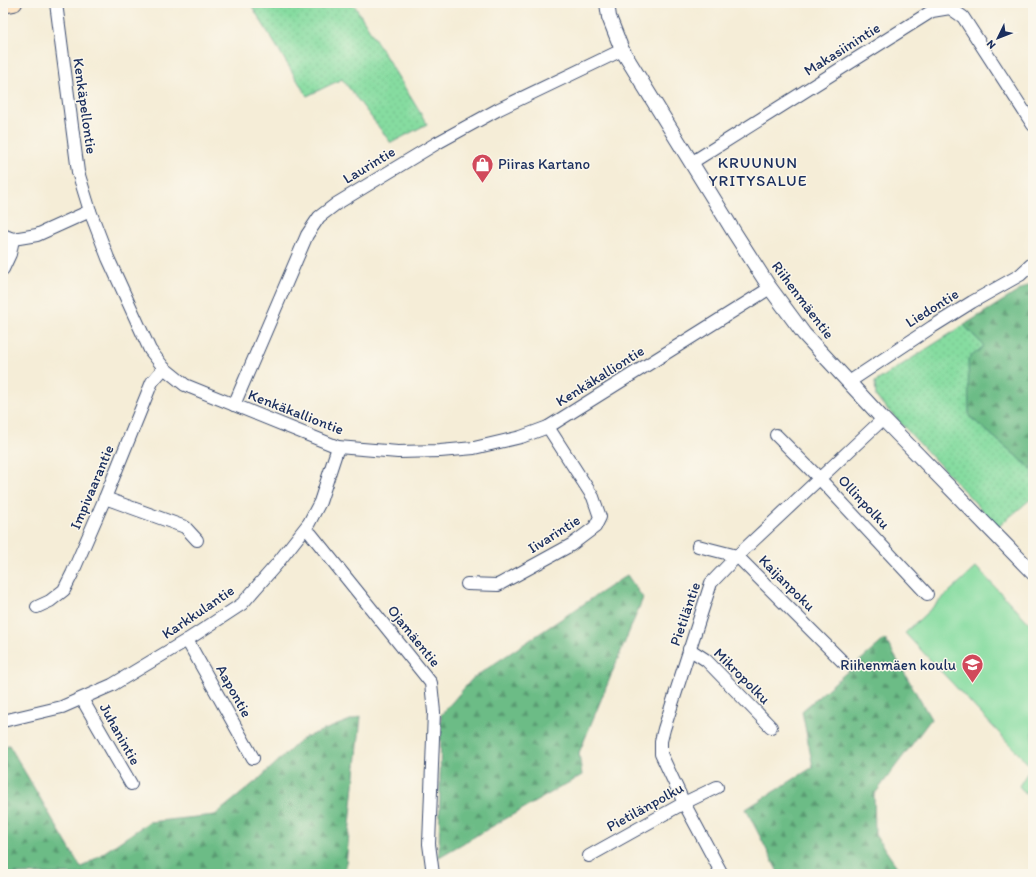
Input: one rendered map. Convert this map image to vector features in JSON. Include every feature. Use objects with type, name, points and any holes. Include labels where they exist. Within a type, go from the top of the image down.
[{"type":"main road","points":[[3,4],[14,3]]},
{"type":"street","name":"Kenkäpellontie","points":[[56,3],[78,172],[90,211]]},
{"type":"street","name":"Riihenmäentie","points":[[607,3],[609,17],[622,50],[770,288],[804,334],[1033,573]]},
{"type":"street","name":"Makasiinintie","points":[[691,163],[932,11],[950,8],[963,17],[1033,125]]},
{"type":"street","name":"Laurintie","points":[[234,405],[307,235],[320,217],[336,204],[444,139],[499,109],[622,50]]},
{"type":"street","points":[[3,268],[10,254],[8,237],[37,235],[90,211]]},
{"type":"street","name":"Kenkäkalliontie","points":[[90,211],[108,258],[150,350],[164,368],[185,385],[338,447],[398,452],[440,451],[474,448],[521,437],[548,427],[770,288]]},
{"type":"street","name":"Liedontie","points":[[849,382],[932,327],[1020,275],[1033,263]]},
{"type":"street","name":"Impivaarantie","points":[[37,607],[50,601],[64,590],[81,556],[152,382],[164,368]]},
{"type":"street","name":"Pietiläntie","points":[[722,874],[684,803],[661,754],[661,741],[712,584],[737,556],[883,418]]},
{"type":"street","name":"Iivarintie","points":[[467,584],[498,585],[571,545],[595,527],[600,517],[593,497],[548,427]]},
{"type":"street","name":"Ollinpolku","points":[[776,435],[819,478],[927,594]]},
{"type":"street","name":"Karkkulantie","points":[[3,721],[62,707],[112,685],[187,640],[242,604],[276,565],[309,523],[320,502],[338,447]]},
{"type":"street","points":[[105,498],[185,527],[197,540]]},
{"type":"street","name":"Ojamäentie","points":[[311,534],[431,683],[434,712],[429,844],[433,874]]},
{"type":"street","name":"Kaijanpoku","points":[[698,546],[737,556],[843,662]]},
{"type":"street","name":"Aapontie","points":[[187,640],[253,758]]},
{"type":"street","name":"Mikropolku","points":[[690,649],[706,660],[771,727]]},
{"type":"street","name":"Juhanintie","points":[[82,698],[131,784]]},
{"type":"street","name":"Pietilänpolku","points":[[589,856],[717,786]]},
{"type":"green space","points":[[250,3],[353,3],[427,124],[391,143],[342,79],[307,96]]},
{"type":"green space","points":[[1033,282],[1033,470],[969,416],[968,359],[984,346],[964,325]]},
{"type":"green space","points":[[964,325],[984,346],[969,416],[1033,470],[1033,497],[998,527],[876,397],[875,382]]},
{"type":"green space","points":[[976,567],[1033,627],[1033,802],[1019,786],[1031,767],[905,633]]},
{"type":"green space","points":[[627,575],[643,598],[579,753],[582,775],[439,857],[441,715],[473,678]]},
{"type":"green space","points":[[885,639],[931,719],[874,795],[875,835],[902,874],[779,874],[746,809],[813,767],[802,711]]},
{"type":"green space","points":[[361,716],[345,874],[3,874],[3,746],[9,745],[81,868],[149,822],[215,815],[260,778],[303,738]]},
{"type":"place","name":"Piiras Kartano","points":[[483,184]]},
{"type":"place","name":"Riihenmäen koulu","points":[[972,684]]},
{"type":"district","name":"KRUUNUN YRITYSALUE","points":[[758,171]]}]
